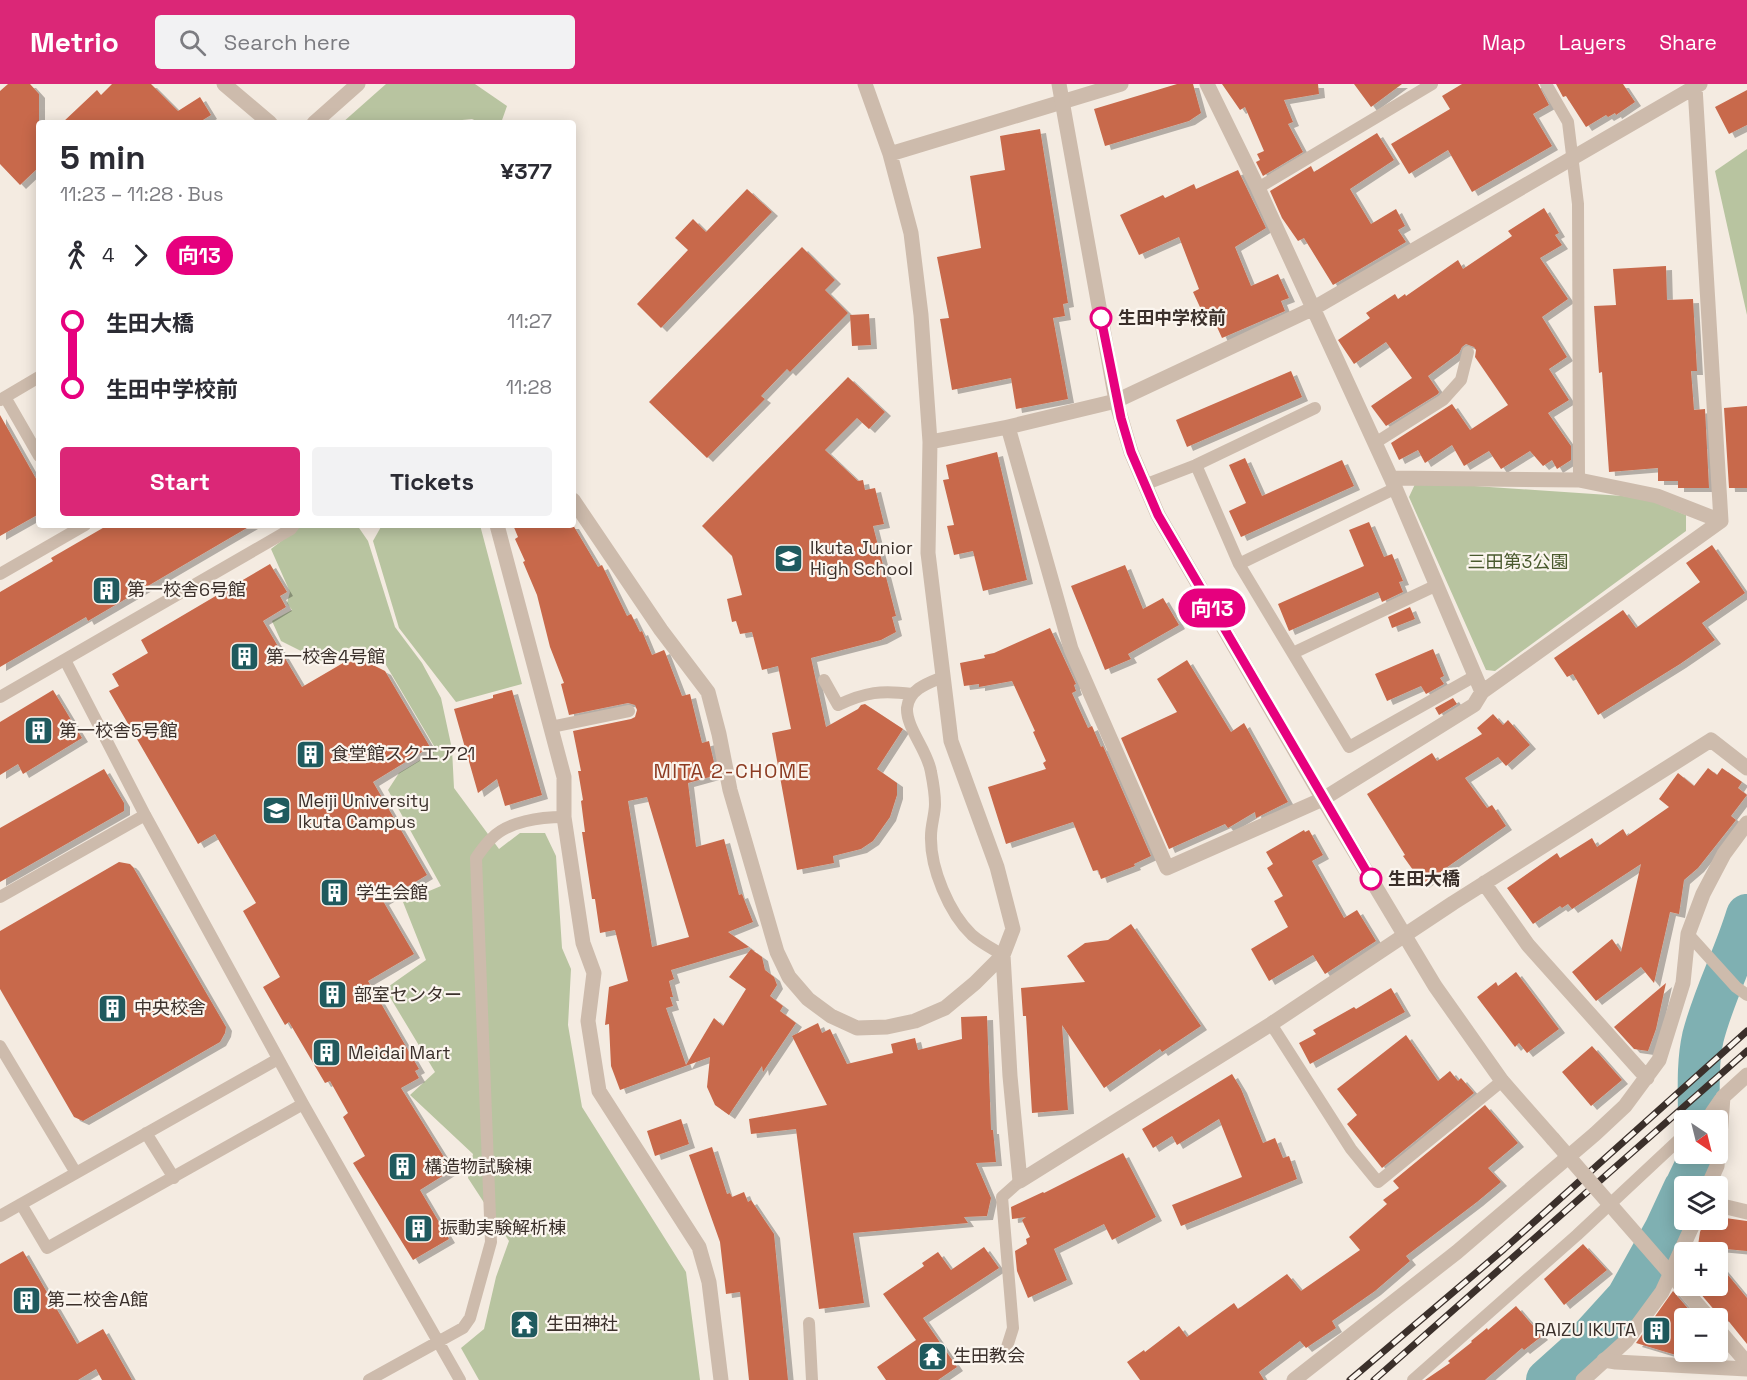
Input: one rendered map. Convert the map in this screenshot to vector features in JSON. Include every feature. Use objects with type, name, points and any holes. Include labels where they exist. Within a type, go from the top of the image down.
[{"type":"street","points":[[224,84],[266,120]]},
{"type":"street","points":[[317,120],[358,84]]},
{"type":"street","points":[[576,504],[661,630],[708,692],[730,790],[777,952],[789,977],[808,999],[831,1016],[857,1028],[915,1021],[945,1008],[1003,955],[1013,929],[997,867],[951,741],[928,553],[930,442],[921,315],[911,233],[890,154],[865,84]]},
{"type":"street","points":[[1059,84],[1116,400],[1131,452],[1158,515],[1323,799],[1436,986],[1502,1081],[1700,1308]]},
{"type":"street","points":[[890,154],[1121,84]]},
{"type":"street","points":[[1207,84],[1314,308],[1393,483],[1482,692]]},
{"type":"street","points":[[930,442],[1008,427],[1116,400],[1314,308],[1698,86],[1720,521]]},
{"type":"street","points":[[1008,427],[1071,649],[1167,868],[1323,799],[1473,705],[1482,692],[1720,521]]},
{"type":"street","points":[[1393,483],[1579,480],[1657,496],[1720,521]]},
{"type":"street","points":[[498,528],[564,777],[564,817],[583,943],[594,974],[588,1021],[599,1091],[699,1247],[709,1282],[721,1380]]},
{"type":"street","points":[[1003,955],[1010,1076],[1020,1181],[1271,1024],[1404,934],[1711,740],[1747,768]]},
{"type":"street","points":[[1294,1380],[1457,1252],[1587,1142],[1625,1106],[1659,1060],[1683,983],[1688,934],[1703,894],[1724,854],[1747,823]]},
{"type":"street","points":[[1484,883],[1528,945],[1647,1078]]},
{"type":"street","points":[[1713,1110],[1723,1097],[1747,1076]]},
{"type":"street","points":[[1712,1176],[1717,1166],[1723,1097]]},
{"type":"street","points":[[1728,1207],[1747,1212]]},
{"type":"street","points":[[1583,1380],[1626,1341],[1662,1292],[1690,1230]]},
{"type":"street","points":[[1728,1341],[1747,1363]]},
{"type":"street","points":[[1604,1360],[1688,1373],[1747,1369]]},
{"type":"lane","points":[[1258,188],[1432,84]]},
{"type":"lane","points":[[1546,84],[1568,122],[1578,204],[1579,480]]},
{"type":"lane","points":[[1375,443],[1443,400],[1461,380],[1468,352]]},
{"type":"lane","points":[[36,380],[2,398],[36,451]]},
{"type":"lane","points":[[1144,485],[1196,465],[1315,408]]},
{"type":"lane","points":[[1196,465],[1239,564],[1349,747],[1475,676]]},
{"type":"lane","points":[[1239,564],[1393,483]]},
{"type":"lane","points":[[0,574],[78,528]]},
{"type":"lane","points":[[0,697],[292,528]]},
{"type":"lane","points":[[1293,653],[1437,585]]},
{"type":"lane","points":[[65,660],[145,815],[278,1059],[460,1380]]},
{"type":"lane","points":[[943,677],[923,685],[912,694],[907,709],[914,732],[931,770],[935,804],[930,836],[935,868],[950,907],[973,935],[1003,955]]},
{"type":"lane","points":[[824,680],[838,705],[867,693],[887,690],[912,694]]},
{"type":"lane","points":[[551,727],[628,711]]},
{"type":"lane","points":[[0,897],[145,815]]},
{"type":"lane","points":[[369,1380],[463,1328],[470,1318],[490,1242],[476,858],[492,837],[519,822],[564,817]]},
{"type":"lane","points":[[1688,934],[1736,987],[1747,995]]},
{"type":"lane","points":[[1271,1024],[1351,1149],[1378,1182],[1502,1081]]},
{"type":"lane","points":[[0,1046],[76,1173]]},
{"type":"lane","points":[[0,1216],[278,1059]]},
{"type":"lane","points":[[21,1204],[48,1248],[303,1104]]},
{"type":"lane","points":[[146,1133],[174,1178]]},
{"type":"lane","points":[[1413,1380],[1577,1235],[1674,1144]]},
{"type":"lane","points":[[1007,1347],[1013,1328],[1002,1197],[1020,1181]]},
{"type":"lane","points":[[809,1323],[812,1380]]},
{"type":"green space","points":[[386,84],[475,84],[507,106],[502,120],[345,120]]},
{"type":"green space","points":[[1747,149],[1747,315],[1715,171]]},
{"type":"green space","name":"三田第3公園","points":[[1416,482],[1623,496],[1654,502],[1686,515],[1686,531],[1495,671],[1486,670],[1409,497]]},
{"type":"green space","points":[[298,528],[359,528],[368,541],[395,627],[422,663],[441,698],[452,749],[454,788],[499,849],[520,833],[545,833],[556,856],[562,948],[571,969],[568,1025],[582,1107],[686,1272],[700,1380],[479,1380],[461,1348],[484,1329],[496,1277],[509,1241],[468,1178],[473,1154],[410,1095],[435,1072],[385,989],[426,960],[403,902],[441,886],[388,790],[399,773],[427,756],[434,746],[386,665],[352,646],[327,664],[281,641],[272,621],[292,610],[287,603],[290,592],[271,549]]},
{"type":"green space","points":[[380,528],[481,528],[522,684],[456,702],[399,628],[373,541]]},
{"type":"building","points":[[8,84],[30,84],[39,94],[39,120],[36,120],[36,170],[20,185],[0,164],[0,91]]},
{"type":"building","points":[[112,84],[151,84],[178,111],[200,97],[211,115],[203,120],[65,120],[97,90],[101,95]]},
{"type":"building","points":[[1177,84],[1193,84],[1201,113],[1189,121],[1105,146],[1094,109]]},
{"type":"building","points":[[1222,84],[1318,84],[1319,94],[1284,100],[1293,122],[1288,124],[1303,152],[1263,176],[1256,162],[1260,160],[1257,154],[1264,151],[1245,107],[1240,110]]},
{"type":"building","points":[[1354,84],[1402,84],[1371,107]]},
{"type":"building","points":[[1462,84],[1538,84],[1549,105],[1533,114],[1552,146],[1472,192],[1448,150],[1409,174],[1391,144],[1450,109],[1442,96]]},
{"type":"building","points":[[1556,84],[1623,84],[1635,102],[1616,115],[1615,113],[1608,117],[1606,115],[1586,127]]},
{"type":"building","points":[[1747,90],[1747,125],[1729,134],[1715,107]]},
{"type":"building","points":[[1040,129],[1068,303],[1063,304],[1065,316],[1053,318],[1068,399],[1016,409],[1011,378],[952,390],[940,319],[949,318],[937,257],[981,248],[970,176],[1005,170],[1000,136]]},
{"type":"building","points":[[1377,133],[1394,160],[1350,189],[1371,224],[1396,209],[1405,226],[1398,230],[1406,242],[1333,285],[1304,238],[1298,241],[1282,218],[1270,191],[1311,166],[1314,172]]},
{"type":"building","points":[[1238,170],[1266,228],[1235,247],[1251,286],[1278,274],[1289,298],[1281,301],[1285,311],[1222,338],[1212,316],[1205,318],[1193,292],[1199,289],[1179,237],[1139,255],[1120,215],[1163,195],[1165,198],[1194,184],[1196,189]]},
{"type":"building","points":[[747,189],[772,212],[661,328],[637,304],[688,250],[675,238],[693,219],[706,232]]},
{"type":"building","points":[[1544,208],[1559,233],[1555,235],[1562,245],[1540,258],[1568,299],[1542,317],[1567,357],[1549,369],[1569,400],[1548,413],[1571,446],[1571,460],[1557,469],[1552,460],[1543,466],[1530,451],[1501,469],[1489,451],[1464,466],[1452,445],[1425,463],[1418,450],[1399,460],[1391,443],[1452,404],[1470,430],[1508,405],[1475,357],[1474,347],[1466,344],[1459,353],[1428,376],[1439,392],[1438,394],[1386,426],[1371,406],[1412,378],[1386,342],[1354,364],[1338,340],[1370,318],[1366,313],[1395,294],[1398,299],[1405,294],[1406,296],[1458,260],[1463,269],[1512,236],[1508,231]]},
{"type":"building","points":[[802,247],[835,280],[825,290],[848,313],[790,372],[787,369],[761,396],[765,399],[707,458],[649,402]]},
{"type":"building","points":[[1666,266],[1667,300],[1693,299],[1697,371],[1691,371],[1694,410],[1705,409],[1709,488],[1678,488],[1678,481],[1658,481],[1658,468],[1609,472],[1602,372],[1599,373],[1594,306],[1616,305],[1613,269]]},
{"type":"building","points":[[869,314],[871,345],[852,346],[850,315]]},
{"type":"building","points":[[1291,371],[1302,397],[1187,447],[1176,420]]},
{"type":"building","points":[[848,377],[885,412],[869,429],[857,418],[825,450],[858,481],[863,480],[865,490],[875,488],[884,524],[873,526],[896,616],[892,617],[896,632],[881,640],[811,658],[826,727],[865,704],[903,729],[877,769],[897,783],[897,795],[890,817],[873,841],[861,849],[833,856],[834,863],[797,870],[772,733],[791,729],[778,666],[762,670],[752,632],[740,634],[736,621],[732,622],[727,599],[742,595],[732,556],[702,526]]},
{"type":"building","points":[[1747,406],[1747,488],[1729,488],[1724,408]]},
{"type":"building","points":[[0,415],[36,479],[36,516],[0,536]]},
{"type":"building","points":[[997,452],[1027,580],[983,591],[973,551],[954,555],[947,526],[954,525],[943,480],[949,479],[946,465]]},
{"type":"building","points":[[1245,458],[1262,496],[1342,460],[1354,486],[1241,537],[1229,511],[1246,503],[1229,465]]},
{"type":"building","points":[[1369,522],[1384,557],[1392,554],[1403,581],[1399,582],[1403,592],[1382,602],[1378,592],[1289,631],[1278,604],[1364,566],[1349,530]]},
{"type":"building","name":"第一校舎6号館","points":[[103,528],[247,528],[88,621],[86,617],[0,667],[0,592],[53,561],[51,558]]},
{"type":"building","points":[[514,528],[575,528],[598,567],[602,565],[627,616],[631,614],[640,632],[642,631],[652,655],[664,650],[682,696],[690,694],[702,743],[709,741],[717,775],[688,783],[696,847],[724,839],[739,895],[742,894],[753,922],[728,932],[749,947],[671,970],[674,979],[669,981],[673,1006],[666,1008],[686,1065],[714,1018],[723,1026],[746,989],[729,977],[751,949],[762,957],[765,970],[774,977],[777,985],[770,996],[783,1006],[780,1011],[796,1023],[763,1072],[762,1066],[729,1115],[715,1105],[707,1087],[710,1057],[620,1090],[611,1066],[609,1024],[605,1025],[609,987],[628,981],[615,930],[600,933],[595,899],[592,899],[582,832],[585,832],[581,801],[583,800],[578,771],[581,771],[573,731],[631,719],[635,717],[637,710],[635,705],[628,703],[569,715],[561,684],[564,683],[550,647],[537,595],[515,539],[518,537]],"holes":[[[647,797],[689,937],[652,947],[628,801]]]},
{"type":"building","points":[[1712,545],[1745,593],[1702,623],[1715,640],[1598,715],[1573,674],[1567,677],[1554,658],[1623,610],[1636,628],[1700,582],[1686,563]]},
{"type":"building","points":[[270,564],[287,592],[280,596],[286,607],[263,621],[302,687],[355,656],[385,671],[430,747],[373,782],[427,875],[383,901],[414,954],[368,981],[419,1069],[415,1071],[419,1078],[401,1088],[452,1170],[420,1190],[449,1239],[413,1260],[353,1163],[365,1156],[343,1117],[348,1113],[330,1081],[325,1083],[289,1022],[285,1025],[263,987],[280,977],[243,911],[256,903],[215,834],[198,844],[109,691],[119,686],[112,674],[148,653],[141,640]]},
{"type":"building","points":[[1125,565],[1143,609],[1163,598],[1179,625],[1128,654],[1131,659],[1105,670],[1071,586]]},
{"type":"building","points":[[1410,607],[1415,619],[1392,628],[1388,617]]},
{"type":"building","points":[[1050,628],[1076,684],[1074,685],[1076,691],[1072,693],[1088,728],[1092,726],[1101,747],[1103,746],[1151,856],[1134,864],[1135,866],[1101,879],[1098,870],[1093,871],[1073,822],[1006,844],[988,787],[1046,769],[1043,763],[1046,761],[1012,681],[979,687],[979,684],[964,686],[960,663],[985,658],[984,655],[994,653]]},
{"type":"building","points":[[1433,649],[1444,676],[1440,678],[1444,684],[1426,694],[1421,686],[1387,701],[1375,674]]},
{"type":"building","points":[[1187,660],[1231,732],[1244,723],[1288,802],[1256,818],[1255,812],[1228,828],[1225,824],[1169,849],[1121,738],[1177,712],[1157,679]]},
{"type":"building","name":"第一校舎5号館","points":[[53,690],[82,738],[23,774],[18,764],[0,775],[0,722]]},
{"type":"building","points":[[512,690],[542,795],[505,806],[497,779],[478,793],[454,709]]},
{"type":"building","points":[[1453,698],[1457,704],[1439,715],[1435,708]]},
{"type":"building","points":[[1493,714],[1503,725],[1508,720],[1530,745],[1506,766],[1498,757],[1465,778],[1487,808],[1492,805],[1506,826],[1423,884],[1403,856],[1405,855],[1367,794],[1432,753],[1437,761],[1482,734],[1477,728]]},
{"type":"building","points":[[1708,768],[1717,775],[1722,768],[1742,782],[1738,788],[1747,795],[1731,816],[1736,820],[1698,868],[1684,880],[1679,914],[1670,912],[1654,983],[1641,967],[1596,1001],[1572,972],[1612,939],[1621,952],[1641,864],[1572,909],[1568,904],[1562,908],[1560,906],[1533,924],[1507,888],[1557,853],[1560,858],[1592,838],[1597,847],[1623,829],[1627,836],[1669,807],[1659,799],[1678,773],[1694,786]]},
{"type":"building","points":[[104,769],[124,803],[124,811],[0,882],[0,828]]},
{"type":"building","points":[[1304,830],[1305,832],[1309,830],[1323,855],[1312,861],[1344,918],[1357,910],[1376,941],[1325,974],[1313,955],[1269,981],[1251,949],[1288,927],[1274,901],[1283,896],[1267,868],[1273,864],[1266,852]]},
{"type":"building","name":"中央校舎","points":[[119,862],[130,864],[133,867],[226,1027],[220,1042],[83,1121],[74,1117],[0,989],[0,931]]},
{"type":"building","points":[[1131,924],[1201,1026],[1162,1052],[1160,1049],[1104,1088],[1062,1025],[1068,1110],[1032,1113],[1026,1016],[1023,1016],[1021,988],[1085,982],[1067,956],[1085,943],[1108,940]]},
{"type":"building","points":[[1516,972],[1559,1029],[1527,1053],[1519,1043],[1515,1047],[1477,997],[1496,982],[1498,986]]},
{"type":"building","points":[[1666,983],[1656,1029],[1648,1051],[1634,1049],[1614,1027]]},
{"type":"building","points":[[1391,988],[1405,1012],[1310,1064],[1299,1043],[1316,1034],[1313,1030],[1354,1007],[1356,1009]]},
{"type":"building","points":[[987,1016],[991,1130],[993,1130],[996,1162],[976,1163],[991,1198],[987,1216],[964,1217],[968,1223],[853,1233],[864,1303],[819,1309],[796,1129],[751,1134],[749,1119],[827,1105],[792,1036],[818,1023],[822,1033],[830,1029],[847,1064],[893,1053],[891,1044],[915,1038],[918,1050],[962,1039],[961,1017]]},
{"type":"building","points":[[1406,1035],[1438,1081],[1450,1071],[1458,1081],[1461,1078],[1474,1093],[1382,1168],[1347,1124],[1357,1115],[1337,1089]]},
{"type":"building","points":[[1592,1046],[1622,1080],[1591,1106],[1562,1072]]},
{"type":"building","points":[[1232,1074],[1241,1089],[1263,1143],[1275,1138],[1283,1158],[1289,1156],[1297,1179],[1181,1226],[1172,1205],[1242,1177],[1219,1119],[1177,1145],[1172,1136],[1153,1148],[1142,1129]]},
{"type":"building","points":[[1485,1105],[1518,1143],[1488,1168],[1501,1182],[1406,1256],[1410,1261],[1375,1291],[1332,1321],[1336,1328],[1306,1348],[1300,1341],[1259,1372],[1264,1380],[1140,1380],[1127,1362],[1144,1350],[1145,1352],[1179,1326],[1187,1337],[1234,1303],[1238,1309],[1287,1274],[1301,1291],[1360,1250],[1349,1237],[1387,1204],[1383,1200],[1399,1188],[1393,1181]]},
{"type":"building","points":[[681,1119],[689,1144],[655,1156],[647,1131]]},
{"type":"building","points":[[712,1147],[727,1194],[730,1193],[732,1197],[744,1192],[748,1202],[751,1200],[774,1234],[788,1380],[749,1380],[740,1292],[726,1294],[720,1242],[689,1155]]},
{"type":"building","points":[[1123,1153],[1156,1217],[1112,1240],[1104,1224],[1054,1249],[1067,1280],[1028,1298],[1017,1271],[1015,1251],[1027,1244],[1026,1239],[1030,1237],[1022,1220],[1026,1217],[1012,1219],[1011,1207]]},
{"type":"building","points":[[1728,1218],[1747,1221],[1747,1251],[1728,1249],[1728,1242],[1698,1242],[1701,1230],[1728,1230]]},
{"type":"building","points":[[1583,1244],[1607,1270],[1564,1305],[1544,1279]]},
{"type":"building","points":[[984,1247],[999,1268],[923,1318],[957,1367],[938,1380],[886,1380],[877,1367],[916,1340],[883,1294],[924,1266],[922,1263],[938,1252],[951,1270]]},
{"type":"building","points":[[23,1251],[77,1344],[103,1329],[132,1380],[102,1380],[96,1369],[78,1380],[0,1380],[0,1264]]},
{"type":"building","points":[[1728,1275],[1747,1298],[1747,1344],[1728,1320],[1728,1308],[1713,1308],[1702,1296],[1728,1296]]},
{"type":"building","name":"RAIZU IKUTA","points":[[1673,1291],[1674,1296],[1677,1296],[1687,1308],[1674,1308],[1674,1354],[1636,1343]]},
{"type":"building","points":[[1516,1306],[1542,1336],[1524,1350],[1522,1348],[1485,1380],[1425,1380],[1450,1363],[1448,1361],[1471,1341]]},
{"type":"waterway","points":[[1699,1110],[1699,1068],[1703,1037],[1747,915]]},
{"type":"waterway","points":[[1691,1176],[1697,1164]]},
{"type":"waterway","points":[[1547,1380],[1577,1353],[1627,1298],[1674,1211]]},
{"type":"railway","points":[[1350,1380],[1504,1249],[1747,1031]]},
{"type":"railway","points":[[1374,1380],[1747,1051]]},
{"type":"bus line","name":"向13","points":[[1101,318],[1121,418],[1131,452],[1158,515],[1371,879]]},
{"type":"place","name":"生田中学校前","points":[[1101,318]]},
{"type":"place","name":"Ikuta Junior High School","points":[[789,558]]},
{"type":"place","name":"第一校舎6号館","points":[[106,590]]},
{"type":"place","name":"第一校舎4号館","points":[[245,657]]},
{"type":"place","name":"第一校舎5号館","points":[[38,731]]},
{"type":"place","name":"食堂館スクエア21","points":[[310,754]]},
{"type":"place","name":"Meiji University Ikuta Campus","points":[[277,811]]},
{"type":"place","name":"生田大橋","points":[[1371,879]]},
{"type":"place","name":"学生会館","points":[[335,893]]},
{"type":"place","name":"部室センター","points":[[333,995]]},
{"type":"place","name":"中央校舎","points":[[113,1008]]},
{"type":"place","name":"Meidai Mart","points":[[327,1053]]},
{"type":"place","name":"構造物試験棟","points":[[403,1167]]},
{"type":"place","name":"振動実験解析棟","points":[[419,1228]]},
{"type":"place","name":"第二校舎A館","points":[[26,1300]]},
{"type":"place","name":"生田神社","points":[[525,1324]]},
{"type":"place","name":"RAIZU IKUTA","points":[[1657,1330]]},
{"type":"place","name":"生田教会","points":[[932,1356]]},
{"type":"district","name":"MITA 2-CHOME","points":[[732,771]]}]
